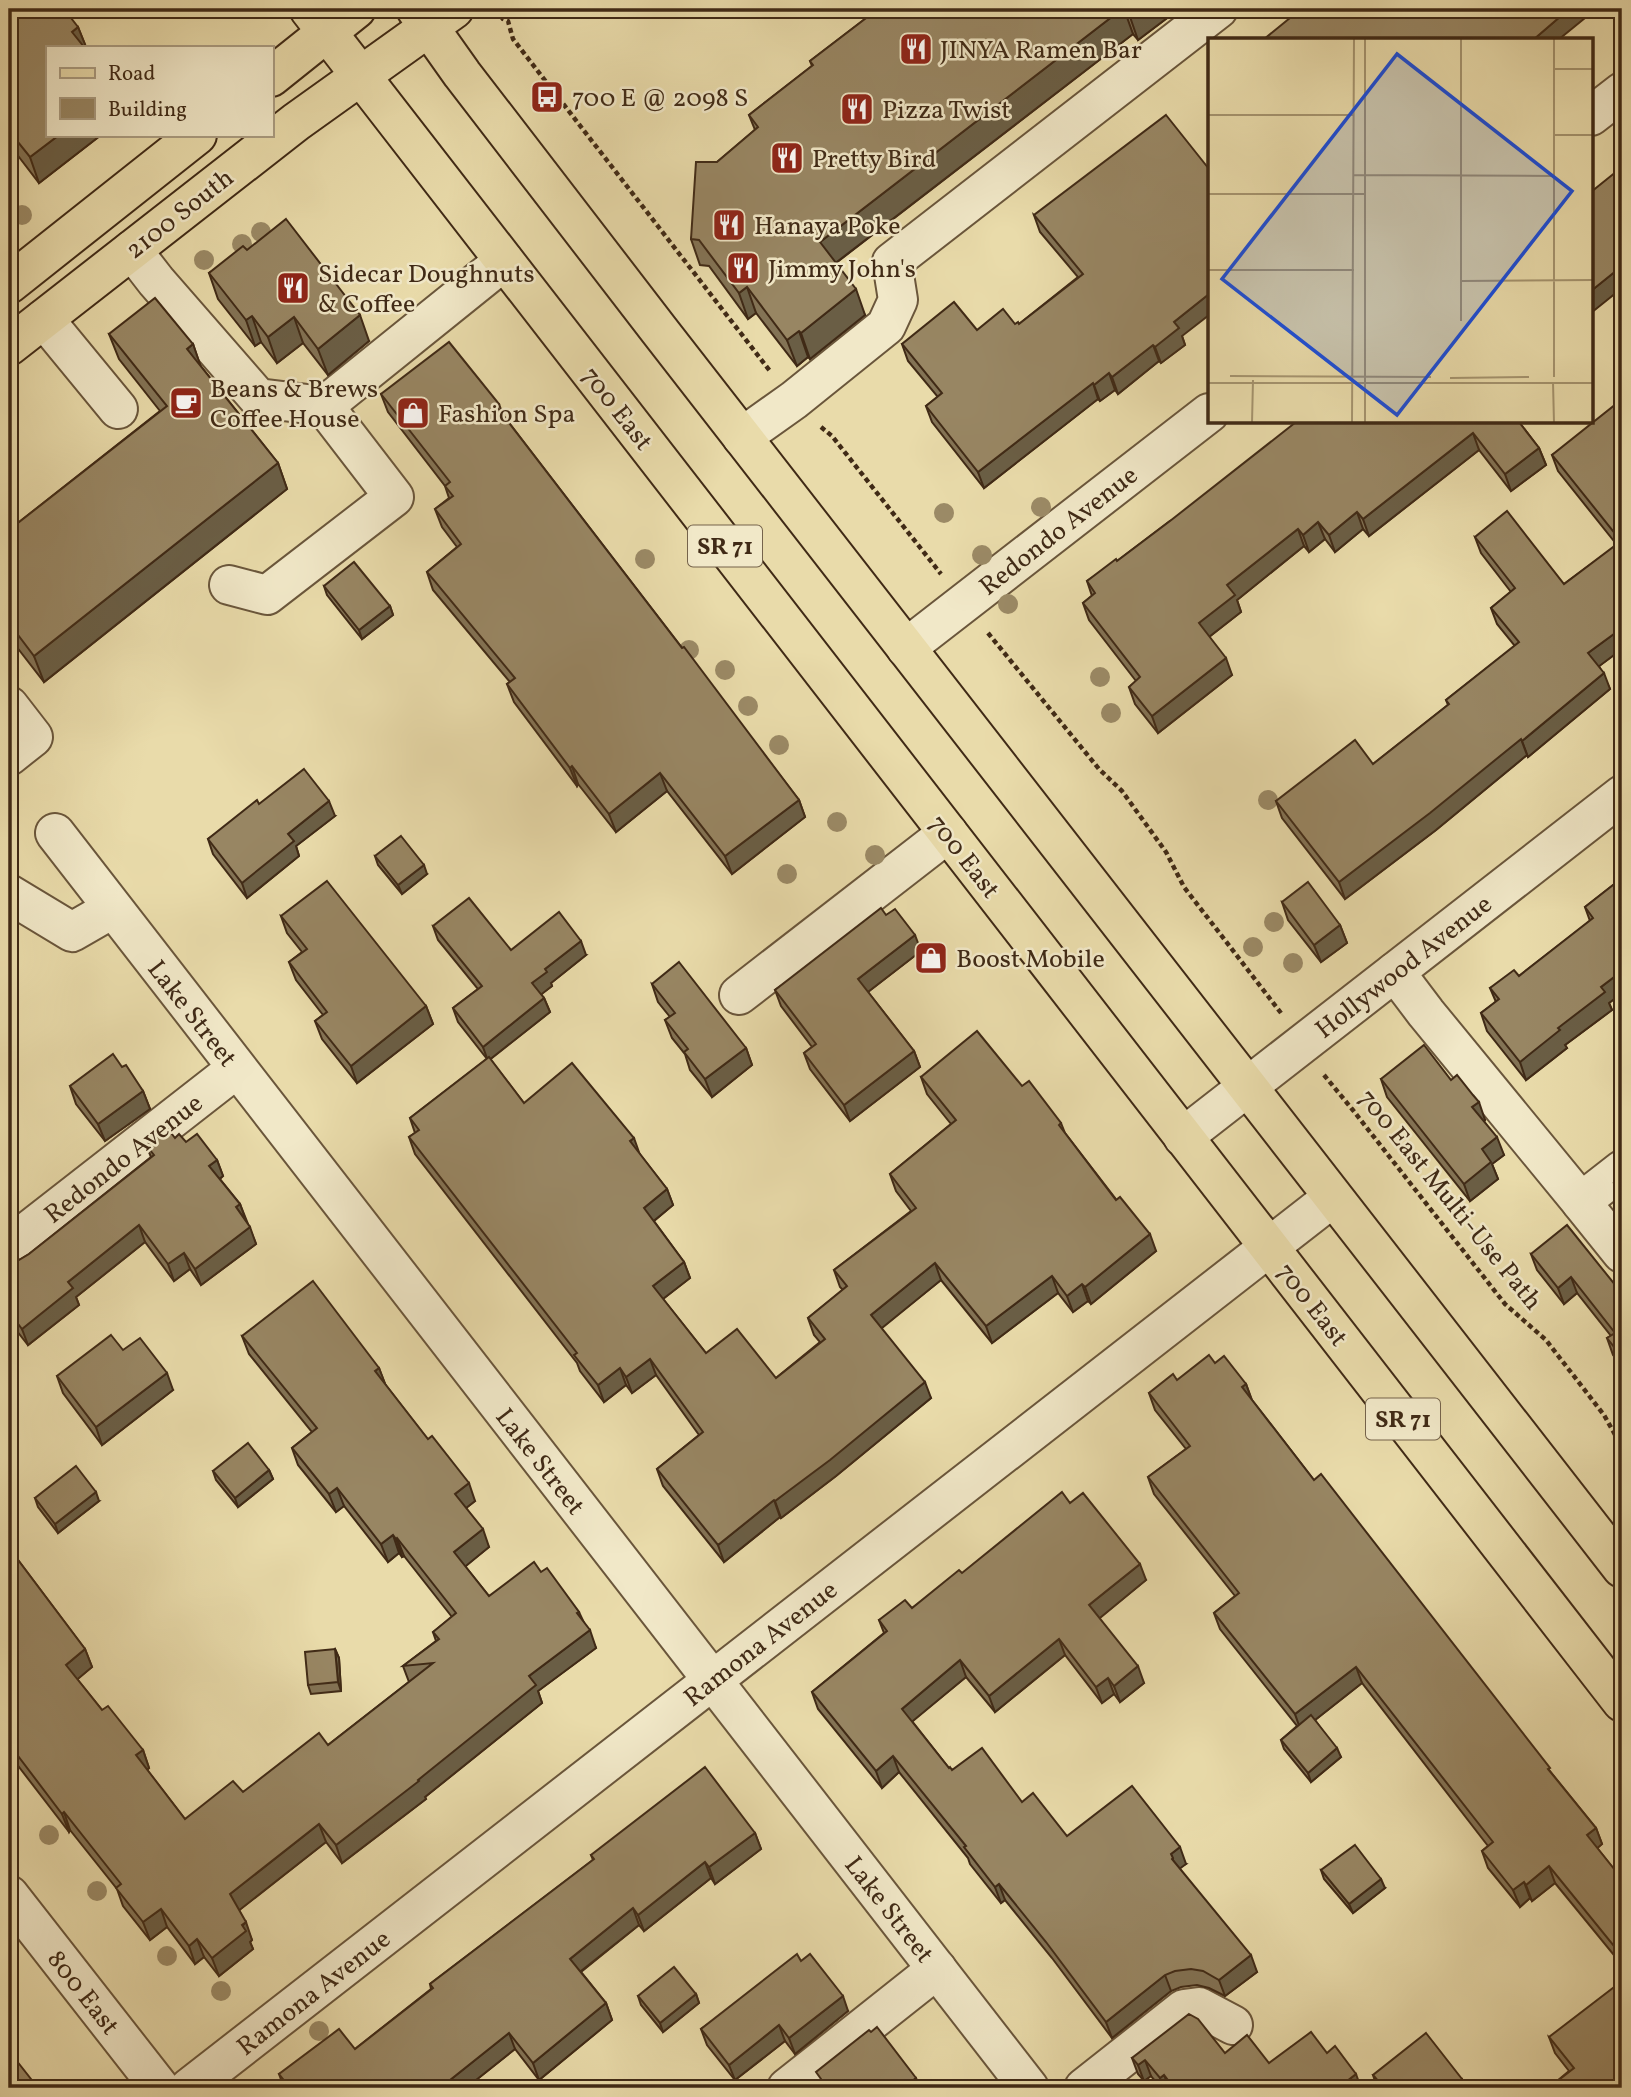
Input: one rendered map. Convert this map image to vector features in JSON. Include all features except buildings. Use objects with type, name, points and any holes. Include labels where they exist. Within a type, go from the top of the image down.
[{"type":"main road","name":"SR 71","points":[[433,15],[479,95],[742,437],[1332,1198],[1617,1552]]},
{"type":"main road","name":"2100 South","points":[[9,346],[296,122],[362,76],[433,15]]},
{"type":"main road","name":"700 East","points":[[331,16],[362,76],[1622,1702]]},
{"type":"main road","points":[[273,75],[331,16]]},
{"type":"main road","name":"2100 South","points":[[9,284],[196,136]]},
{"type":"street","points":[[742,437],[794,400],[886,326],[898,299],[892,262],[1218,9]]},
{"type":"street","points":[[1592,115],[1622,92]]},
{"type":"street","points":[[132,250],[258,398],[324,406],[394,497],[267,595],[229,585]]},
{"type":"street","points":[[324,406],[504,261]]},
{"type":"street","points":[[44,319],[118,409]]},
{"type":"street","name":"Redondo Avenue","points":[[906,648],[1208,413]]},
{"type":"street","points":[[9,706],[33,737],[9,756]]},
{"type":"street","name":"Hollywood Avenue","points":[[1183,1137],[1622,795]]},
{"type":"street","name":"Lake Street","points":[[55,833],[1029,2088]]},
{"type":"street","points":[[738,995],[948,833]]},
{"type":"street","points":[[9,894],[72,932],[112,909]]},
{"type":"street","points":[[1395,972],[1622,1253]]},
{"type":"street","name":"Redondo Avenue","points":[[9,1247],[236,1069]]},
{"type":"street","points":[[1581,1202],[1622,1170]]},
{"type":"street","name":"Ramona Avenue","points":[[189,2088],[1332,1198]]},
{"type":"street","name":"800 East","points":[[9,1895],[160,2088]]},
{"type":"street","points":[[787,2088],[937,1969]]},
{"type":"street","points":[[1084,2088],[1184,2009],[1199,2007],[1233,2025]]},
{"type":"path","points":[[495,9],[503,19],[508,20],[513,39],[774,376]]},
{"type":"path","points":[[814,421],[832,436],[945,579]]},
{"type":"path","points":[[984,629],[1100,769],[1122,791],[1166,852],[1184,887],[1277,1007]]},
{"type":"path","name":"700 East Multi-Use Path","points":[[1325,1077],[1505,1304],[1546,1340],[1604,1415],[1622,1447]]},
{"type":"place","name":"JINYA Ramen Bar","points":[[916,49]]},
{"type":"place","name":"700 E @ 2098 S","points":[[547,97]]},
{"type":"place","name":"Pizza Twist","points":[[857,109]]},
{"type":"place","name":"Pretty Bird","points":[[787,158]]},
{"type":"place","name":"Hanaya Poke","points":[[729,225]]},
{"type":"place","name":"Jimmy John's","points":[[743,268]]},
{"type":"place","name":"Sidecar Doughnuts & Coffee","points":[[293,288]]},
{"type":"place","name":"Beans & Brews Coffee House","points":[[186,403]]},
{"type":"place","name":"Fashion Spa","points":[[413,413]]},
{"type":"place","name":"Boost Mobile","points":[[931,958]]}]
